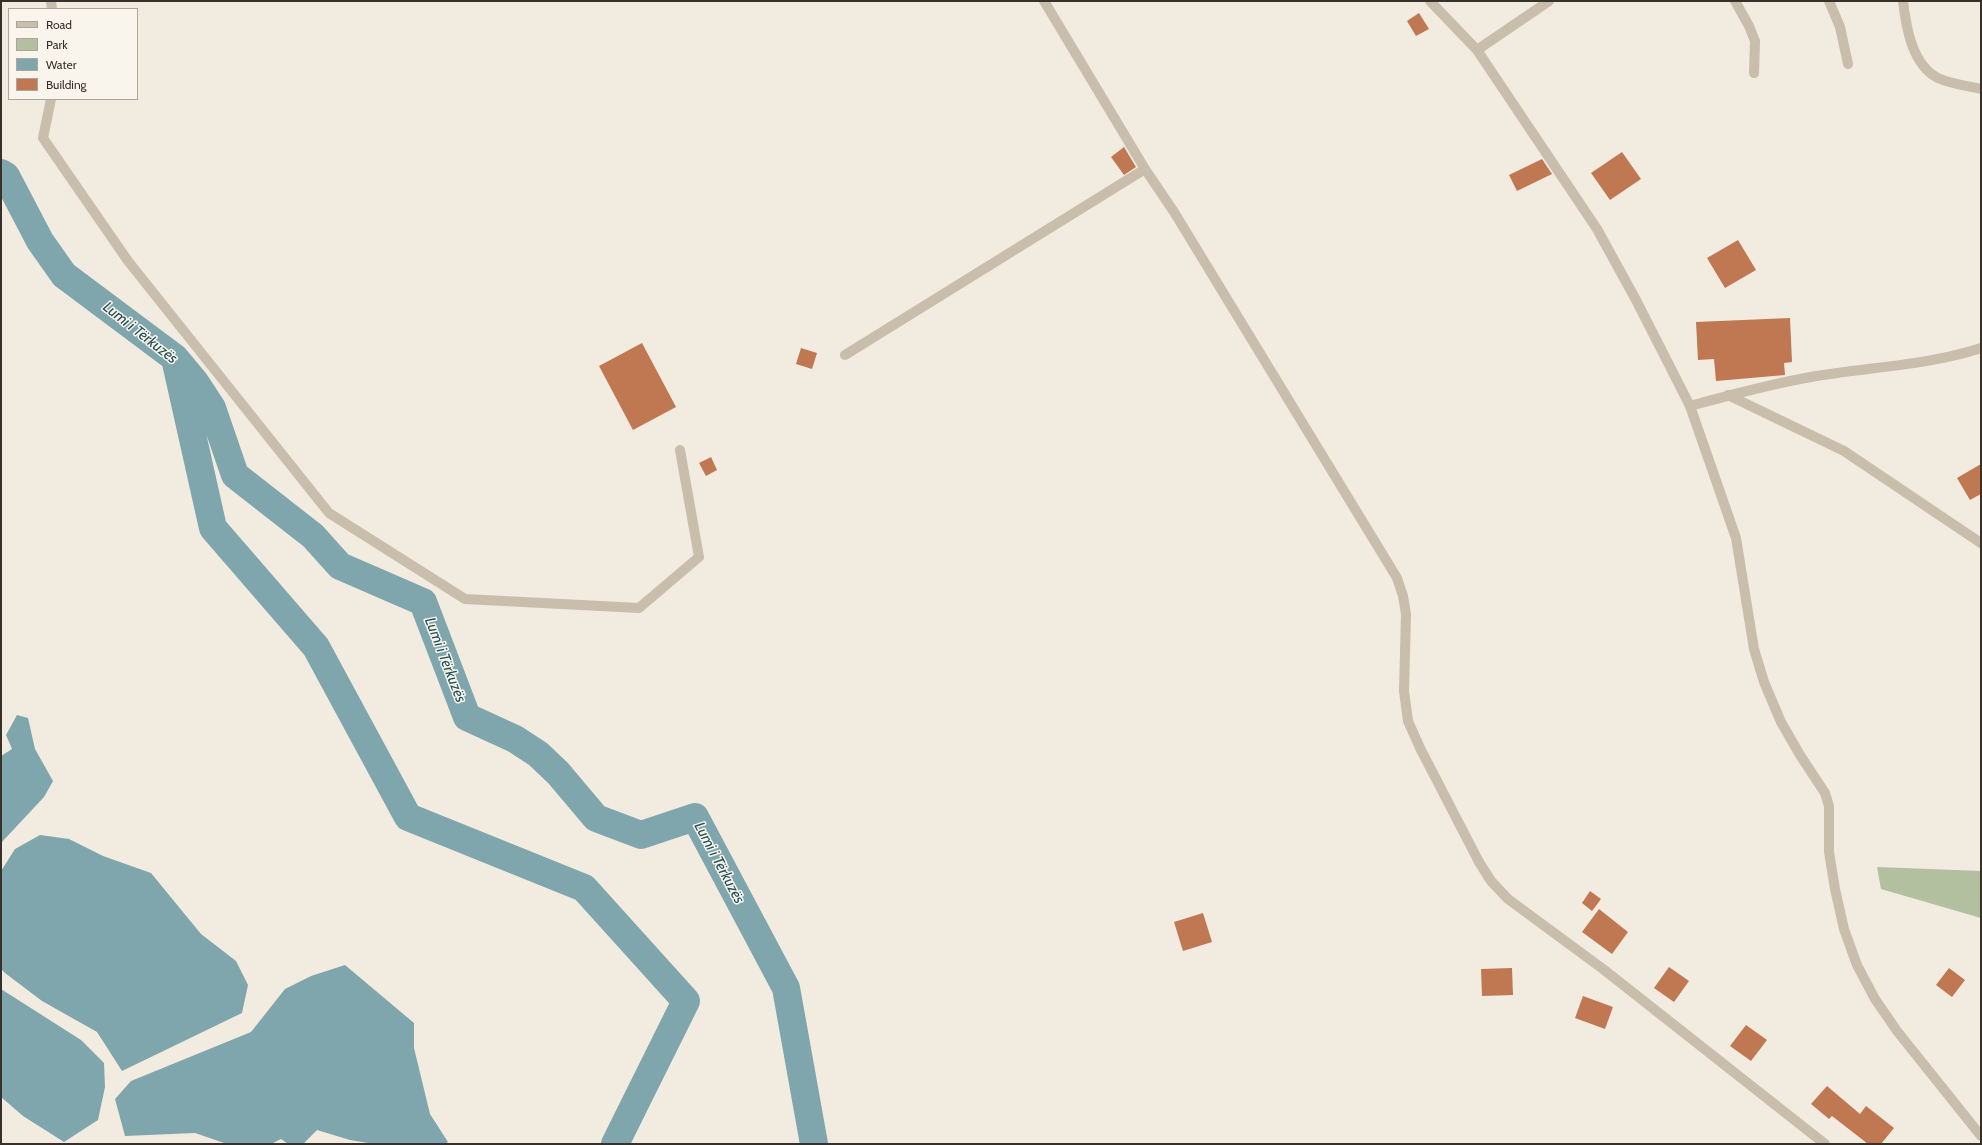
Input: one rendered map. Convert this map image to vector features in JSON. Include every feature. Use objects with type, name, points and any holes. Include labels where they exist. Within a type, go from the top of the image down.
[{"type":"street","points":[[1044,1],[1145,169],[1174,212],[1397,578],[1403,596],[1406,614],[1404,691],[1408,721],[1420,748],[1475,856],[1492,881],[1508,899],[1603,969],[1825,1144]]},
{"type":"street","points":[[1430,1],[1477,50],[1598,229],[1690,406],[1736,538],[1754,648],[1764,682],[1781,722],[1796,749],[1825,793],[1829,806],[1829,852],[1835,889],[1844,929],[1857,965],[1875,999],[1896,1031],[1981,1136]]},
{"type":"street","points":[[1477,50],[1549,1]]},
{"type":"street","points":[[1735,1],[1750,26],[1755,41],[1754,73]]},
{"type":"street","points":[[1829,1],[1840,27],[1848,64]]},
{"type":"street","points":[[1903,1],[1905,20],[1916,54],[1927,69],[1939,78],[1981,89]]},
{"type":"street","points":[[51,100],[43,138],[128,261],[329,513],[465,599],[640,608],[699,557],[680,450]]},
{"type":"street","points":[[845,355],[1145,169]]},
{"type":"street","points":[[1690,406],[1728,395],[1811,377],[1924,362],[1960,355],[1981,348]]},
{"type":"street","points":[[1728,395],[1844,451],[1981,543]]},
{"type":"green space","points":[[1877,867],[1981,871],[1981,918],[1881,889]]},
{"type":"water","points":[[17,715],[28,718],[35,749],[53,781],[44,797],[1,843],[1,756],[12,749],[6,735]]},
{"type":"water","points":[[40,835],[69,839],[103,856],[151,873],[201,934],[236,961],[248,985],[242,1013],[122,1071],[97,1032],[42,1001],[5,973],[1,969],[1,871],[15,849]]},
{"type":"water","points":[[345,965],[414,1023],[414,1048],[430,1114],[448,1142],[445,1144],[374,1144],[350,1140],[317,1130],[303,1144],[288,1144],[281,1139],[271,1144],[227,1144],[195,1133],[125,1136],[115,1099],[131,1081],[251,1032],[285,989],[311,976]]},
{"type":"water","points":[[1,989],[81,1040],[104,1063],[105,1087],[98,1120],[64,1142],[23,1116],[1,1097]]},
{"type":"building","points":[[1419,13],[1429,29],[1416,36],[1407,21]]},
{"type":"building","points":[[1124,147],[1136,167],[1124,175],[1111,157]]},
{"type":"building","points":[[1622,152],[1641,179],[1610,200],[1591,173]]},
{"type":"building","points":[[1542,159],[1552,174],[1517,191],[1509,175]]},
{"type":"building","points":[[1738,240],[1756,270],[1725,288],[1707,258]]},
{"type":"building","points":[[1790,318],[1792,362],[1784,363],[1785,375],[1716,381],[1714,359],[1698,360],[1696,322]]},
{"type":"building","points":[[642,343],[676,407],[633,430],[599,366]]},
{"type":"building","points":[[801,348],[817,353],[812,369],[796,364]]},
{"type":"building","points":[[711,457],[717,470],[706,476],[699,463]]},
{"type":"building","points":[[1981,464],[1981,494],[1970,500],[1957,478]]},
{"type":"building","points":[[1590,891],[1601,899],[1592,911],[1582,903]]},
{"type":"building","points":[[1599,909],[1628,932],[1612,954],[1582,932]]},
{"type":"building","points":[[1203,913],[1212,942],[1183,951],[1174,922]]},
{"type":"building","points":[[1669,967],[1689,981],[1674,1002],[1654,988]]},
{"type":"building","points":[[1512,968],[1513,995],[1482,996],[1481,969]]},
{"type":"building","points":[[1949,968],[1965,980],[1952,997],[1936,985]]},
{"type":"building","points":[[1583,996],[1613,1007],[1605,1029],[1575,1018]]},
{"type":"building","points":[[1746,1025],[1767,1040],[1751,1061],[1730,1046]]},
{"type":"building","points":[[1827,1086],[1860,1114],[1866,1106],[1894,1128],[1881,1144],[1868,1144],[1832,1116],[1829,1119],[1811,1104]]},
{"type":"waterway","name":"Lumi i Tërkuzës","points":[[1,173],[6,176],[40,241],[64,275],[175,358],[195,382],[212,408],[235,475],[313,536],[340,566],[423,602],[467,717],[515,739],[538,754],[558,773],[596,818],[641,835],[695,817],[786,988],[814,1144]]},
{"type":"waterway","points":[[176,363],[213,528],[316,647],[408,817],[584,888],[686,1001],[615,1144]]}]
